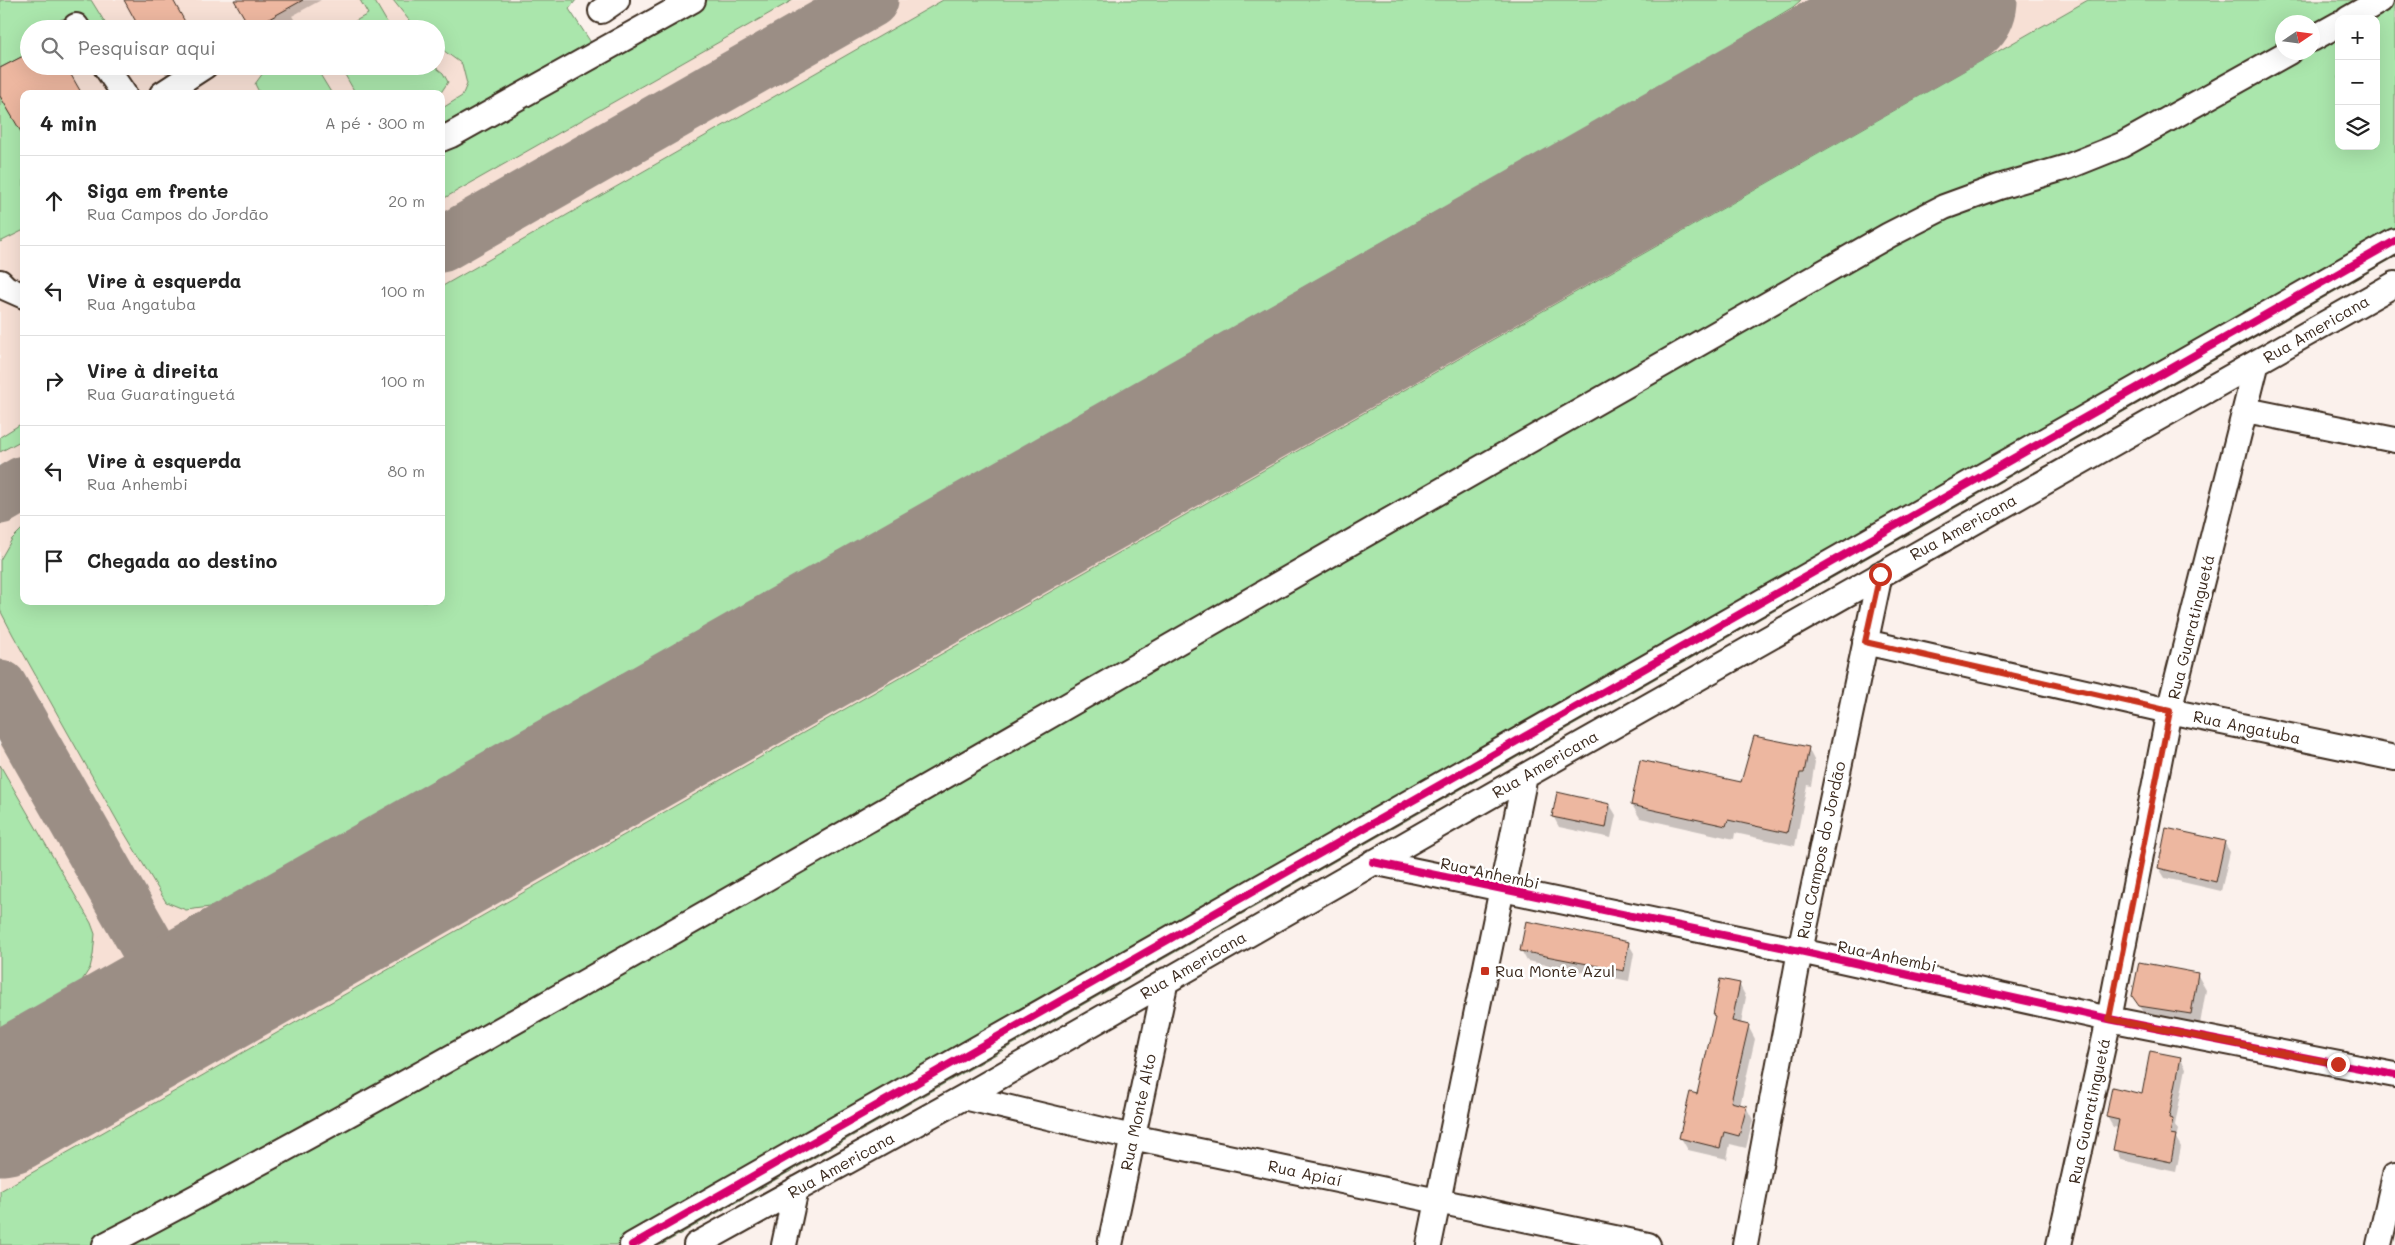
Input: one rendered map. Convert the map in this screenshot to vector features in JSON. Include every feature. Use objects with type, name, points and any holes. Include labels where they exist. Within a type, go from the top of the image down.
[{"type":"street","points":[[445,137],[693,0]]},
{"type":"street","points":[[2355,15],[2381,0]]},
{"type":"street","points":[[2320,35],[2335,26]]},
{"type":"street","points":[[105,1245],[282,1152],[516,1022],[1408,508],[1889,235],[1944,207],[1999,187],[2067,167],[2122,145],[2275,59]]},
{"type":"street","points":[[111,75],[121,90]]},
{"type":"street","points":[[168,90],[191,75]]},
{"type":"street","points":[[632,1245],[2395,241]]},
{"type":"street","points":[[0,282],[6,288],[20,294]]},
{"type":"street","name":"Rua Americana","points":[[696,1245],[964,1098],[1373,862],[2395,284]]},
{"type":"street","name":"Rua Guaratinguetá","points":[[2059,1245],[2109,1019],[2170,711],[2257,362]]},
{"type":"street","points":[[2246,410],[2395,440]]},
{"type":"street","name":"Rua Campos do Jordão","points":[[1745,1245],[1800,951],[1880,574]]},
{"type":"street","name":"Rua Angatuba","points":[[1865,642],[2170,711],[2395,758]]},
{"type":"street","points":[[1429,1245],[1525,776]]},
{"type":"street","name":"Rua Anhembi","points":[[1373,862],[1800,951],[2109,1019],[2395,1075]]},
{"type":"street","name":"Rua Monte Alto","points":[[1110,1245],[1166,980]]},
{"type":"street","name":"Rua Apiaí","points":[[964,1098],[1132,1137],[1648,1245]]},
{"type":"street","points":[[2380,1245],[2395,1176]]},
{"type":"street","points":[[784,1245],[796,1189]]},
{"type":"shaded area","points":[[0,0],[576,0],[569,9],[594,47],[677,0],[2395,0],[2395,256],[661,1245],[0,1245]]},
{"type":"green space","points":[[0,0],[91,0],[103,20],[72,20],[69,16],[60,20],[20,20],[20,58],[0,68]]},
{"type":"green space","points":[[360,0],[374,0],[386,20],[357,20],[368,14]]},
{"type":"green space","points":[[393,0],[576,0],[569,9],[594,47],[676,0],[793,0],[445,198],[445,107],[462,96],[467,84],[462,64],[445,52],[445,20],[409,20]]},
{"type":"green space","points":[[943,0],[1801,0],[1793,7],[1667,83],[1414,224],[218,906],[186,910],[166,902],[119,824],[0,610],[0,560],[12,539],[20,531],[20,605],[445,605],[445,285]]},
{"type":"green space","points":[[2088,0],[2395,0],[2395,257],[661,1245],[0,1245],[0,1191]]},
{"type":"green space","points":[[262,75],[320,75],[330,90],[258,90],[255,84]]},
{"type":"green space","points":[[345,75],[444,75],[448,82],[443,90],[354,90]]},
{"type":"green space","points":[[0,96],[20,128],[20,232],[0,242]]},
{"type":"green space","points":[[20,424],[20,441],[0,452],[0,437]]},
{"type":"green space","points":[[0,765],[91,923],[95,934],[90,968],[81,982],[0,1030]]},
{"type":"building","points":[[124,0],[173,0],[184,20],[135,20]]},
{"type":"building","points":[[234,0],[303,0],[267,20],[246,20]]},
{"type":"building","points":[[20,58],[20,75],[71,75],[80,90],[20,90],[20,130],[0,96],[0,68]]},
{"type":"building","points":[[1754,736],[1809,747],[1804,773],[1800,773],[1787,833],[1728,820],[1726,826],[1631,805],[1640,760],[1741,782]]},
{"type":"building","points":[[1557,792],[1610,804],[1606,828],[1552,817]]},
{"type":"building","points":[[2166,828],[2225,841],[2216,882],[2158,868]]},
{"type":"building","points":[[1526,921],[1629,942],[1624,971],[1520,951]]},
{"type":"building","points":[[2139,962],[2198,973],[2191,1014],[2139,1006],[2132,996]]},
{"type":"building","points":[[1720,979],[1740,983],[1732,1021],[1749,1025],[1731,1102],[1747,1106],[1739,1136],[1724,1132],[1720,1148],[1679,1138],[1690,1092],[1697,1094],[1715,1016],[1713,1015]]},
{"type":"building","points":[[2150,1051],[2181,1057],[2169,1118],[2173,1119],[2170,1134],[2176,1135],[2171,1162],[2113,1150],[2119,1120],[2106,1117],[2112,1087],[2142,1094]]},
{"type":"taxiway","points":[[445,243],[871,0]]},
{"type":"taxiway","points":[[1900,28],[1919,0]]},
{"type":"taxiway","points":[[0,497],[20,485]]},
{"type":"taxiway","points":[[0,687],[152,954],[175,974],[199,982],[227,977]]},
{"type":"taxiway","points":[[140,1026],[155,992],[156,976],[152,954]]},
{"type":"runway","points":[[0,1106],[1948,0]]},
{"type":"cycle path","points":[[632,1245],[2395,241]]},
{"type":"cycle path","points":[[1373,862],[1800,951],[2109,1019],[2395,1075]]},
{"type":"place","name":"Rua Monte Azul","points":[[1485,971]]},
{"type":"route","points":[[1880,574],[1865,642],[2170,711],[2109,1019],[2338,1064]]}]
